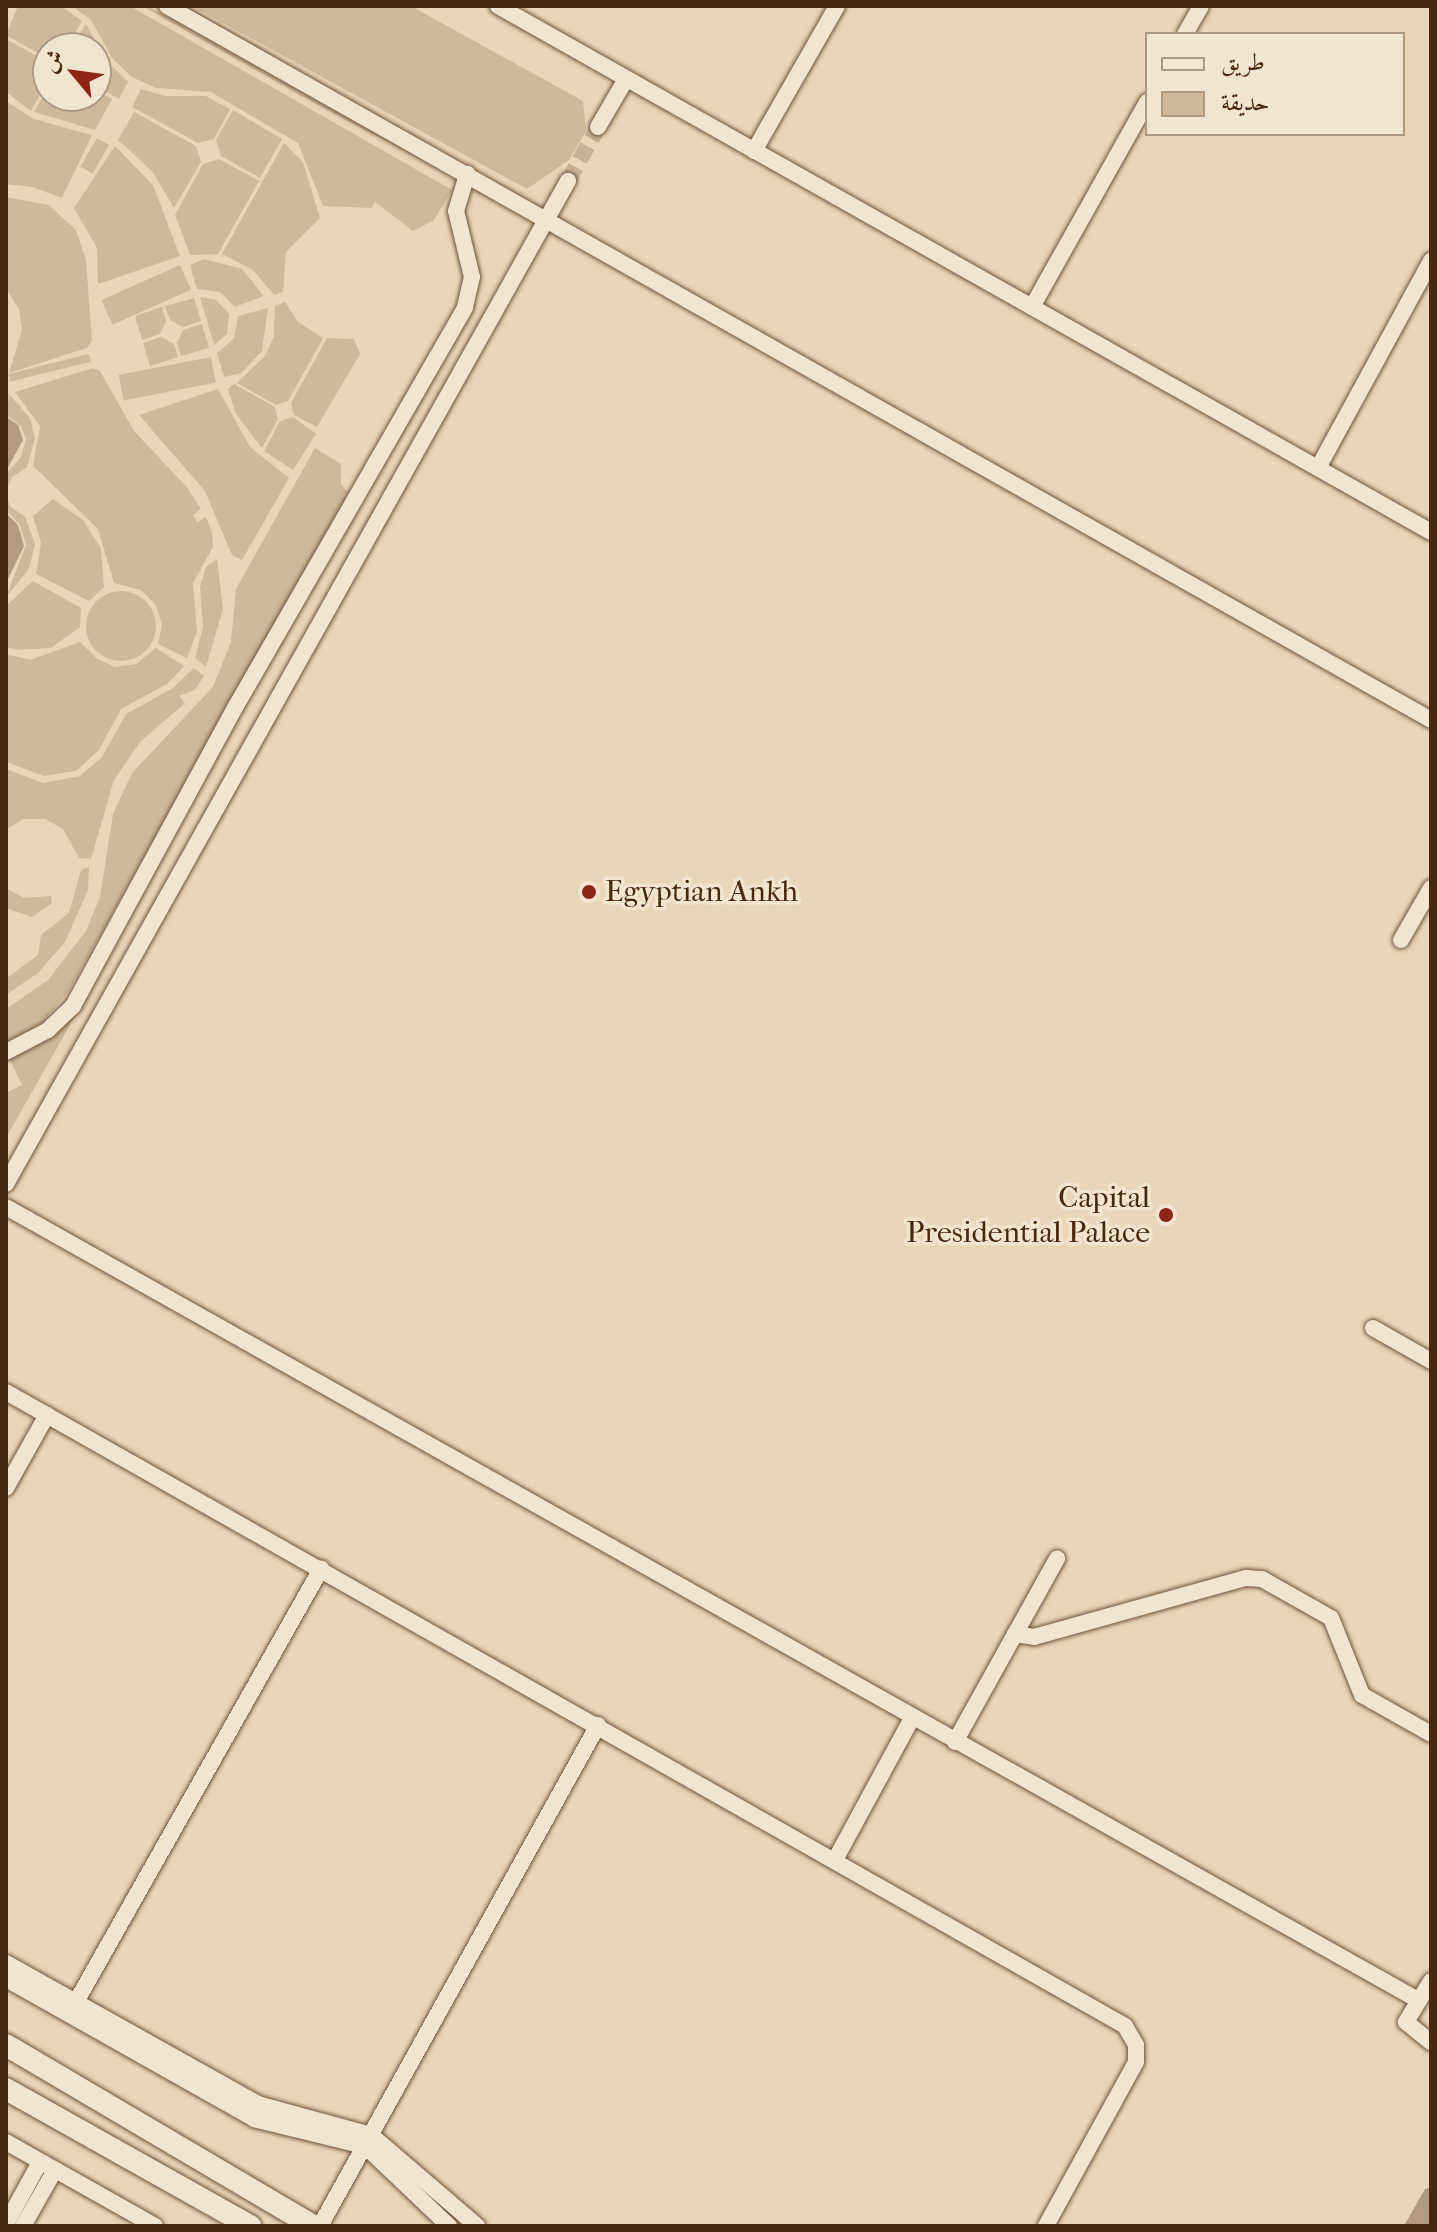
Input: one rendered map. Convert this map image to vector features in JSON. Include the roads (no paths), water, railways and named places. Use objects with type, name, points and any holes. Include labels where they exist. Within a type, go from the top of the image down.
[{"type":"street","points":[[167,6],[1431,720]]},
{"type":"street","points":[[498,6],[1431,532]]},
{"type":"street","points":[[754,151],[837,6]]},
{"type":"street","points":[[1186,32],[1201,6]]},
{"type":"street","points":[[598,127],[626,79]]},
{"type":"street","points":[[1032,307],[1145,106]]},
{"type":"street","points":[[6,1052],[48,1030],[73,1006],[236,706],[465,307],[472,277],[456,211],[467,174]]},
{"type":"street","points":[[6,1184],[568,181]]},
{"type":"street","points":[[1318,468],[1431,261]]},
{"type":"street","points":[[1401,940],[1431,888]]},
{"type":"street","points":[[6,1207],[1416,1999]]},
{"type":"street","points":[[1373,1328],[1431,1361]]},
{"type":"street","points":[[6,1392],[598,1725],[1130,2031],[1137,2054],[1133,2070],[1046,2226]]},
{"type":"street","points":[[6,1488],[47,1415]]},
{"type":"street","points":[[955,1742],[1057,1559]]},
{"type":"street","points":[[76,2002],[321,1569]]},
{"type":"street","points":[[1015,1634],[1034,1637],[1239,1579],[1262,1579],[1331,1618],[1362,1695],[1431,1734]]},
{"type":"street","points":[[835,1860],[912,1718]]},
{"type":"street","points":[[320,2226],[598,1725]]},
{"type":"street","points":[[6,1963],[258,2104],[368,2140],[477,2226]]},
{"type":"street","points":[[6,1979],[254,2119],[368,2140],[449,2226]]},
{"type":"street","points":[[1431,1981],[1416,1999],[1408,2026],[1431,2042]]},
{"type":"street","points":[[6,2045],[313,2226]]},
{"type":"street","points":[[6,2089],[250,2226]]},
{"type":"street","points":[[6,2142],[155,2226]]},
{"type":"street","points":[[6,2224],[47,2166]]},
{"type":"street","points":[[23,2226],[47,2166]]},
{"type":"tunnel","points":[[568,181],[598,127]]},
{"type":"place","name":"Egyptian Ankh","points":[[589,892]]},
{"type":"place","name":"Capital Presidential Palace","points":[[1166,1215]]}]
